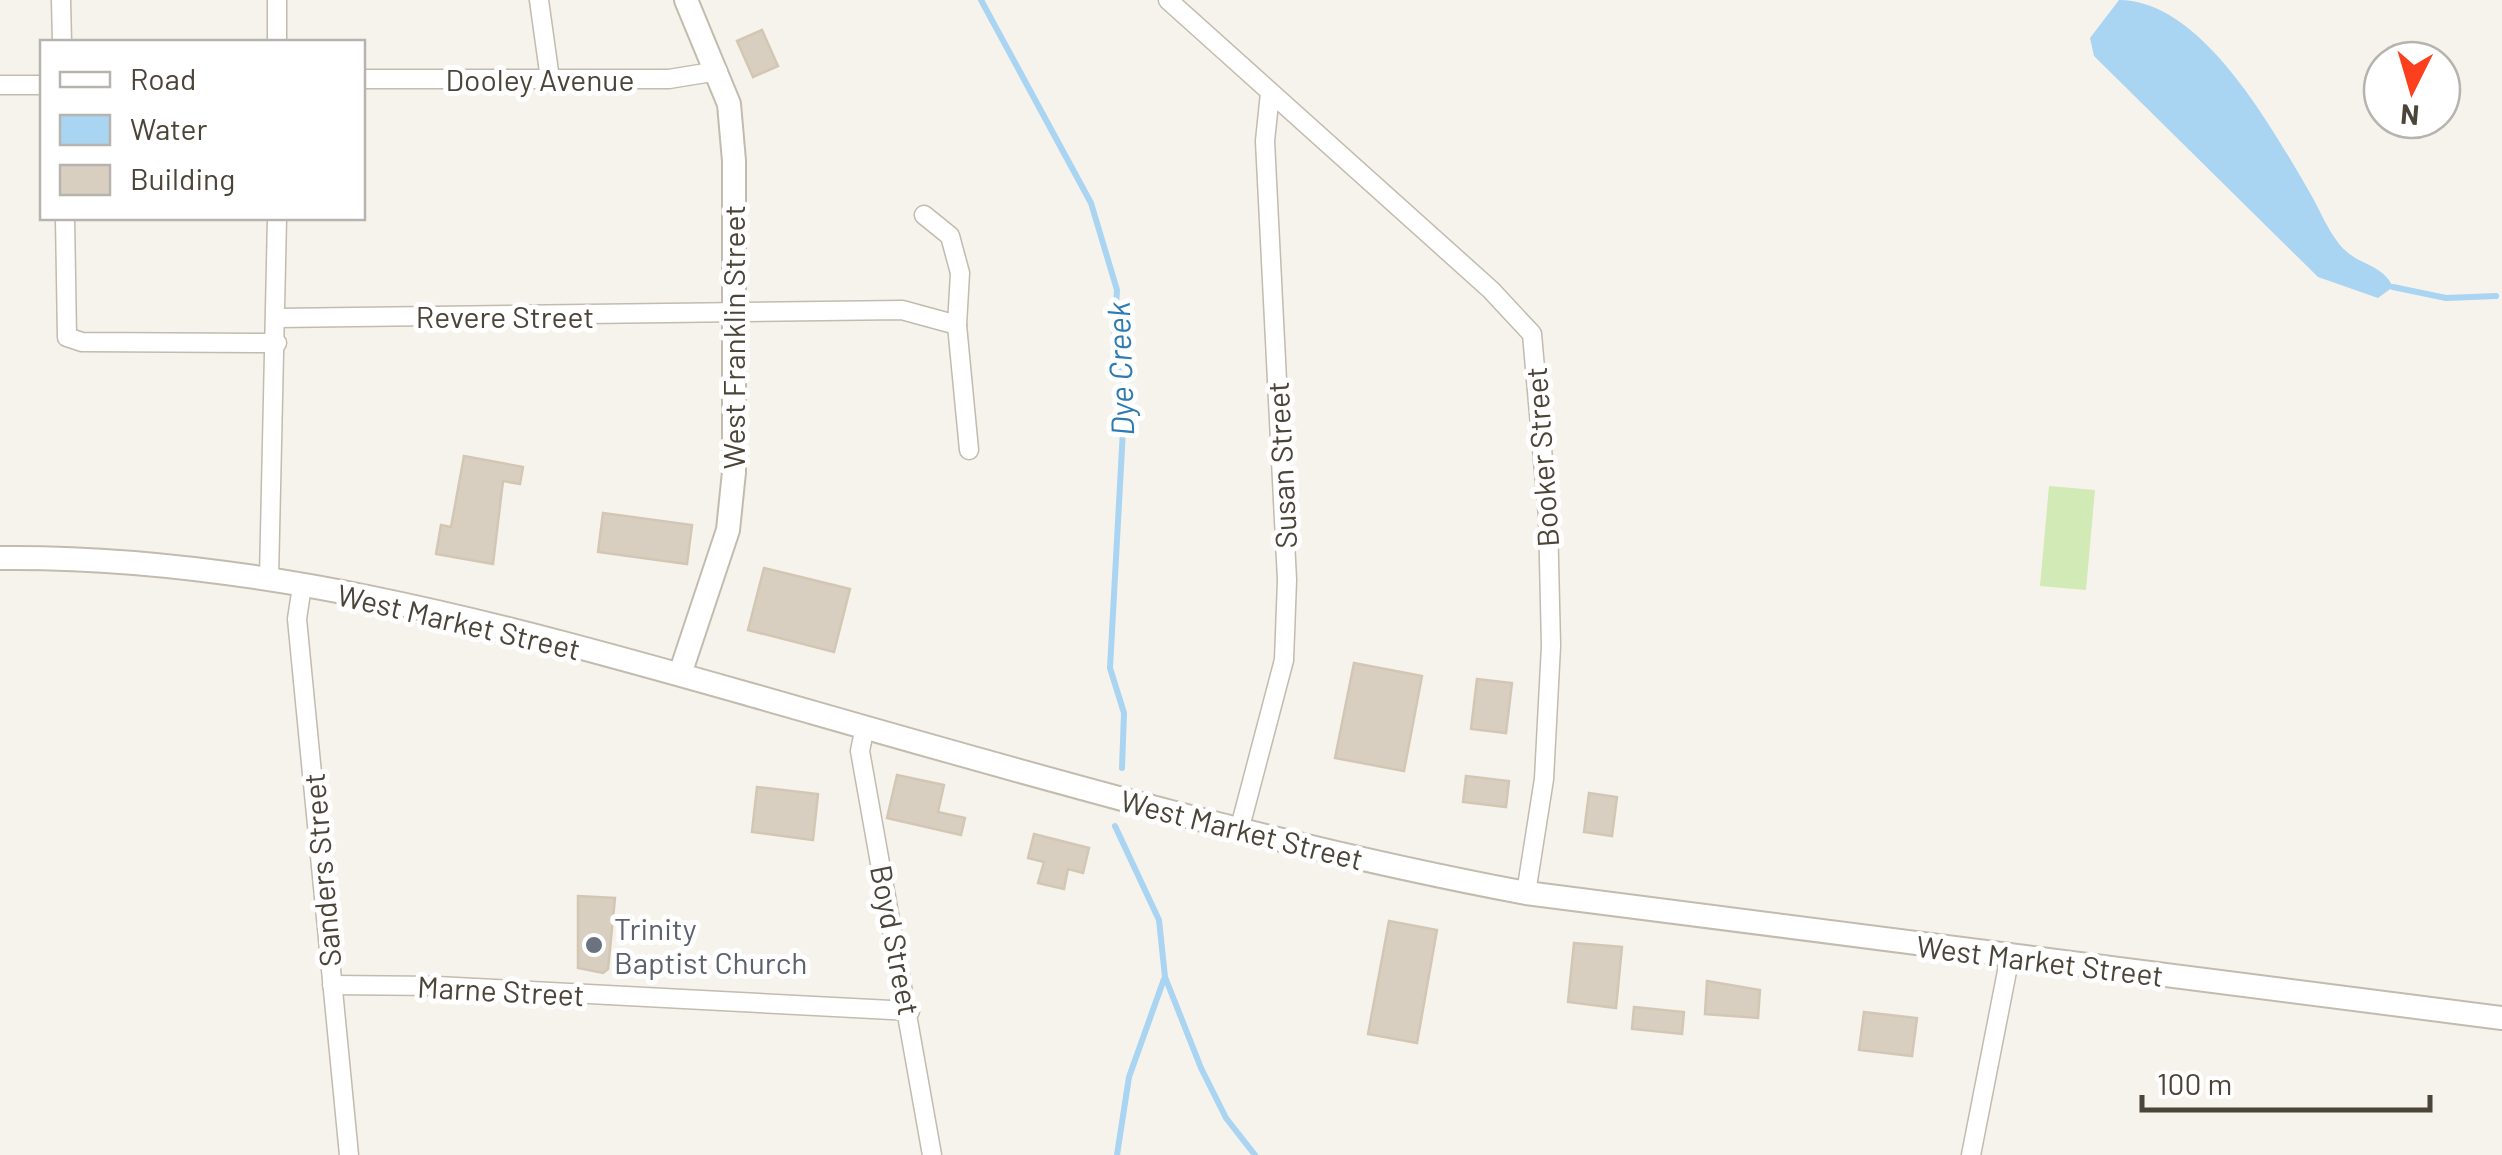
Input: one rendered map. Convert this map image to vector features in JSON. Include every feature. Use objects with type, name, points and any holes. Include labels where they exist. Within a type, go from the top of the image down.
[{"type":"street","points":[[62,0],[62,40]]},
{"type":"street","points":[[277,0],[277,40]]},
{"type":"street","points":[[539,0],[550,79]]},
{"type":"street","name":"West Franklin Street","points":[[680,674],[728,530],[734,472],[734,160],[729,104],[686,0]]},
{"type":"street","name":"Booker Street","points":[[1168,0],[1491,290],[1532,334],[1548,517],[1552,646],[1544,779],[1526,893]]},
{"type":"street","name":"Dooley Avenue","points":[[365,79],[669,79],[718,71]]},
{"type":"street","points":[[0,85],[40,85]]},
{"type":"street","name":"Susan Street","points":[[1239,830],[1284,660],[1287,580],[1266,141],[1270,93]]},
{"type":"street","points":[[924,215],[950,236],[960,273],[956,325],[969,450]]},
{"type":"street","points":[[64,220],[66,337],[82,342],[276,343]]},
{"type":"street","points":[[270,578],[277,220]]},
{"type":"street","name":"Revere Street","points":[[277,318],[902,310],[956,325]]},
{"type":"street","name":"West Market Street","points":[[0,558],[129,560],[270,578],[563,642],[1239,830],[1388,867],[1526,893],[2502,1018]]},
{"type":"street","name":"Sanders Street","points":[[302,586],[297,619],[349,1155]]},
{"type":"street","name":"Boyd Street","points":[[865,726],[860,751],[910,1012],[932,1155]]},
{"type":"street","points":[[1972,1155],[2010,956]]},
{"type":"street","name":"Marne Street","points":[[332,985],[436,986],[910,1012]]},
{"type":"green space","points":[[2049,486],[2095,490],[2086,590],[2040,586]]},
{"type":"water","points":[[2119,0],[2149,6],[2179,21],[2206,44],[2255,103],[2335,239],[2352,256],[2384,274],[2393,287],[2378,298],[2318,277],[2094,56],[2090,38]]},
{"type":"building","points":[[762,30],[778,66],[753,77],[737,41]]},
{"type":"building","points":[[464,456],[523,467],[520,484],[503,481],[493,564],[436,554],[441,525],[451,527]]},
{"type":"building","points":[[603,513],[692,525],[687,564],[598,552]]},
{"type":"building","points":[[764,568],[850,589],[834,652],[748,630]]},
{"type":"building","points":[[1354,663],[1422,676],[1404,771],[1335,758]]},
{"type":"building","points":[[1477,679],[1512,683],[1506,733],[1471,729]]},
{"type":"building","points":[[897,775],[944,785],[938,812],[965,818],[961,835],[887,818]]},
{"type":"building","points":[[1466,776],[1509,781],[1506,807],[1463,802]]},
{"type":"building","points":[[757,787],[818,794],[813,840],[752,832]]},
{"type":"building","points":[[1589,793],[1617,797],[1612,836],[1584,832]]},
{"type":"building","points":[[1034,834],[1089,848],[1083,873],[1068,869],[1064,889],[1038,883],[1044,862],[1028,858]]},
{"type":"building","name":"Trinity Baptist Church","points":[[578,896],[615,898],[608,969],[603,973],[578,968]]},
{"type":"building","points":[[1389,921],[1437,930],[1417,1043],[1368,1034]]},
{"type":"building","points":[[1574,943],[1622,947],[1616,1008],[1568,1002]]},
{"type":"building","points":[[1707,981],[1760,990],[1758,1018],[1705,1014]]},
{"type":"building","points":[[1634,1007],[1684,1012],[1682,1034],[1632,1029]]},
{"type":"building","points":[[1864,1012],[1917,1018],[1912,1056],[1859,1050]]},
{"type":"waterway","name":"Dye Creek","points":[[981,0],[1091,203],[1117,290],[1114,339],[1125,393],[1110,668],[1124,713],[1122,768]]},
{"type":"waterway","points":[[2393,287],[2446,298],[2496,296]]},
{"type":"waterway","name":"Dye Creek","points":[[1115,826],[1159,920],[1165,977],[1201,1068],[1226,1118],[1255,1155]]},
{"type":"waterway","points":[[1117,1155],[1129,1077],[1164,979]]},
{"type":"place","name":"Trinity Baptist Church","points":[[594,945]]}]
